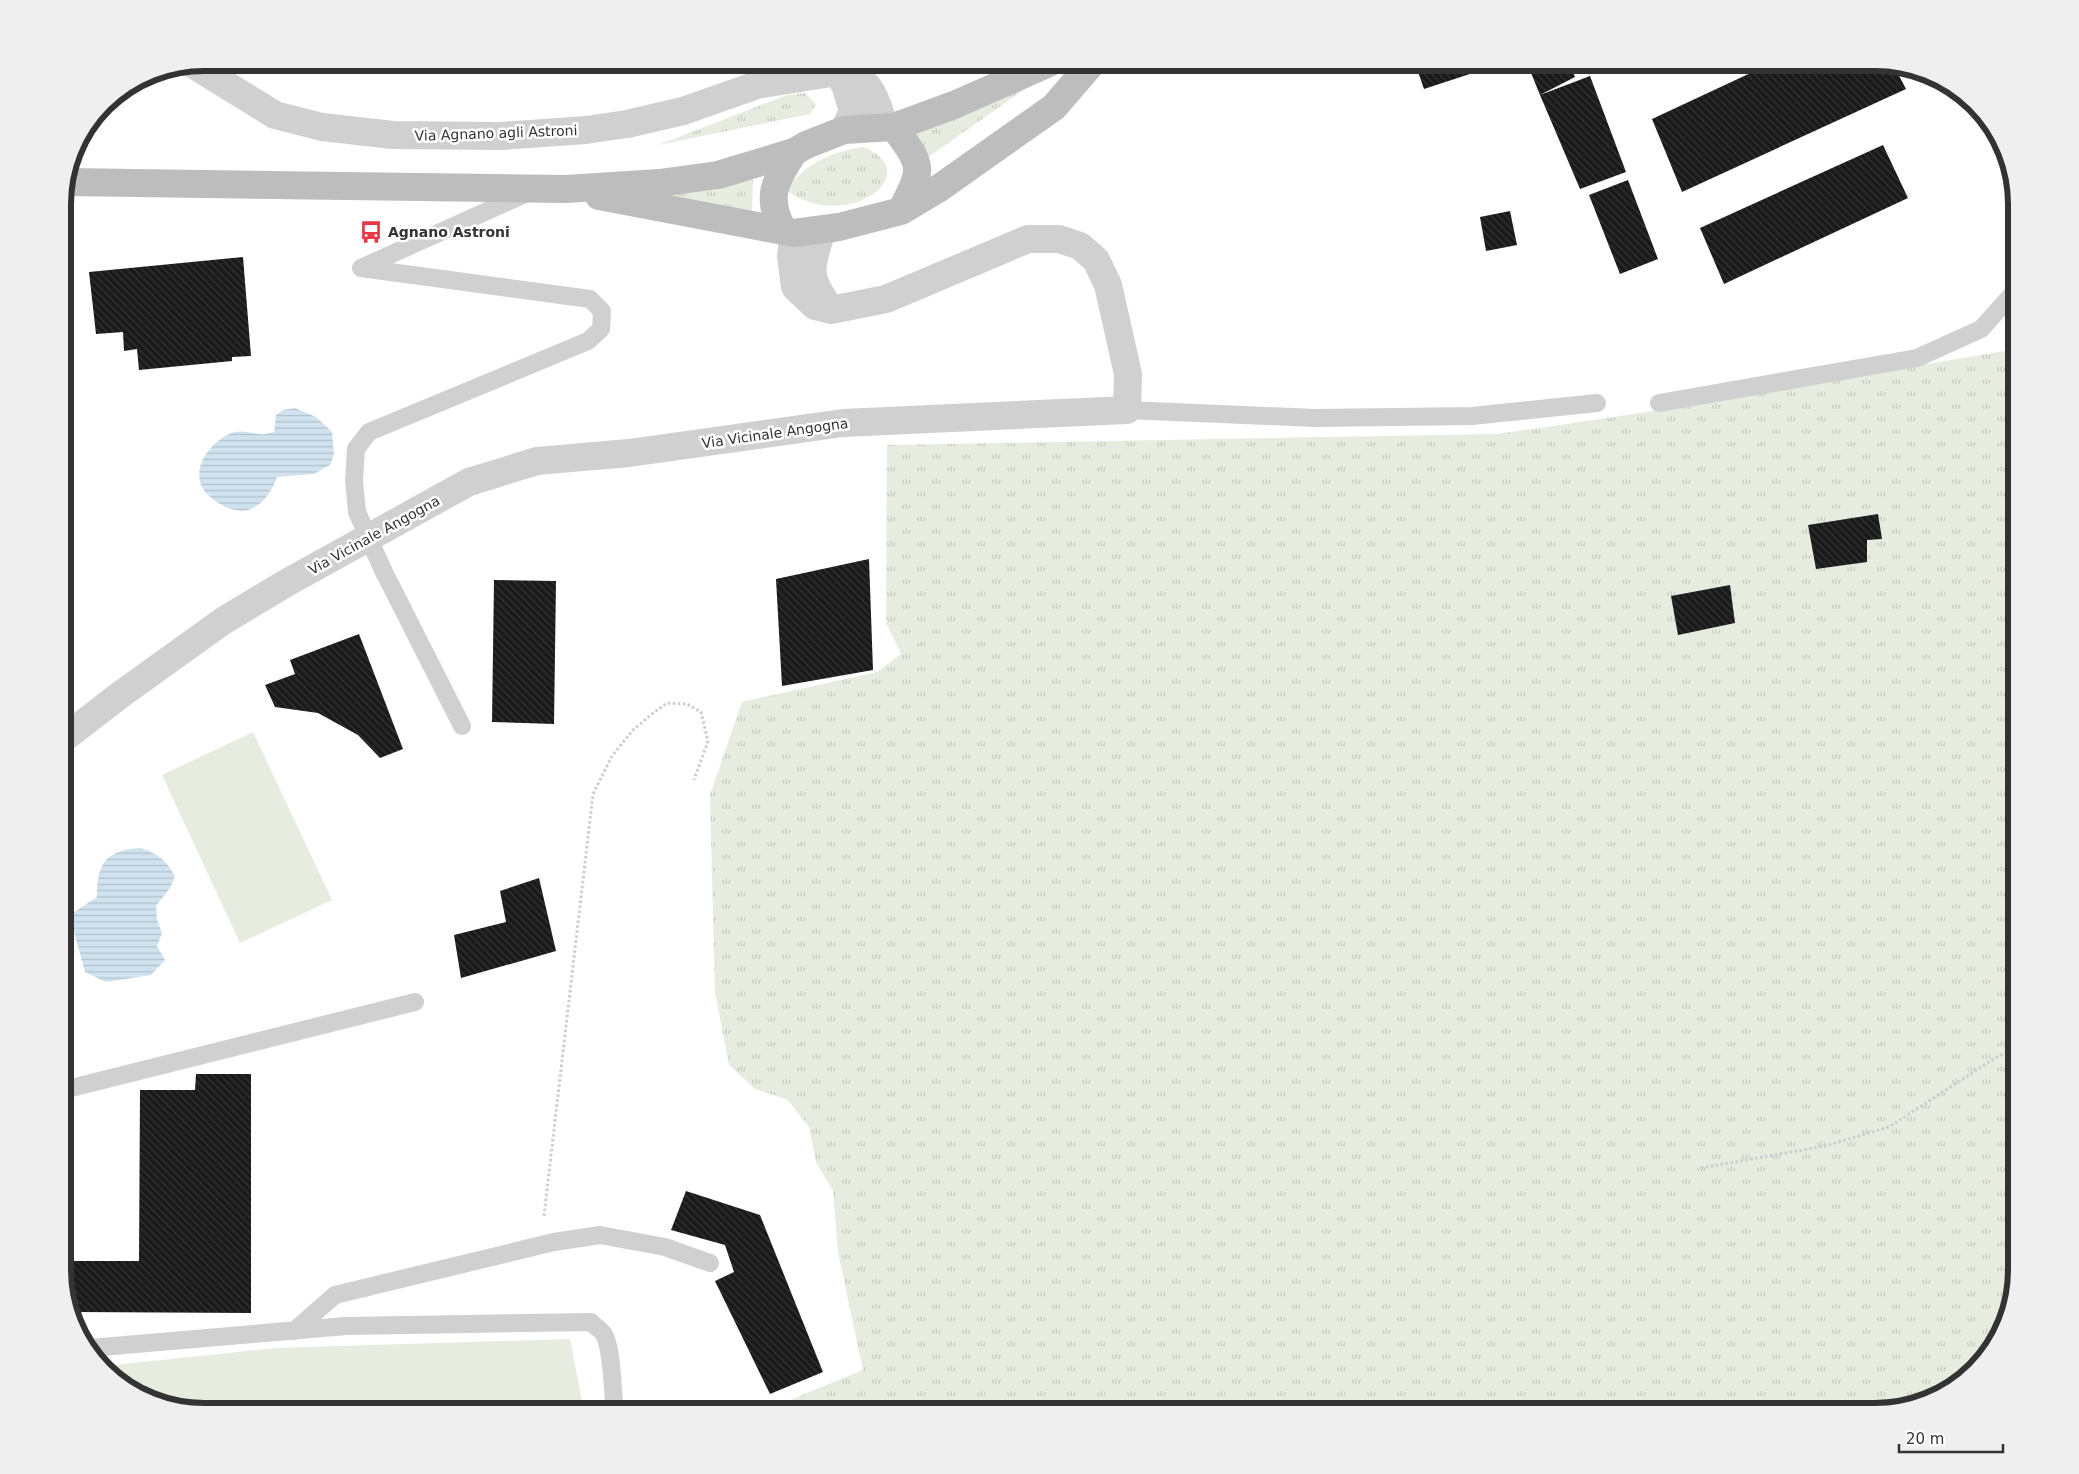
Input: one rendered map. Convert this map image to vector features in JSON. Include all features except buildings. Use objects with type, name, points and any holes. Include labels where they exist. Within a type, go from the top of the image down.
[{"type":"street","points":[[566,189],[724,221],[789,231],[822,230],[901,211],[938,188],[1054,107],[1084,71]]},
{"type":"street","name":"Via Agnano agli Astroni","points":[[205,72],[275,115],[322,128],[393,136],[501,136],[576,131],[628,124],[682,111],[757,85],[837,72]]},
{"type":"street","points":[[837,72],[850,73],[870,86],[890,127],[916,158],[918,177],[901,211]]},
{"type":"street","points":[[837,72],[845,85],[853,111],[844,130]]},
{"type":"street","points":[[73,182],[566,189],[659,184],[718,175],[794,152],[806,145],[844,130],[890,127],[954,105],[1028,72]]},
{"type":"street","points":[[794,152],[780,175],[772,194],[774,213],[789,231],[795,287],[815,306],[831,310],[886,299],[1028,239],[1060,239],[1080,246],[1096,260],[1108,285],[1128,374],[1126,410]]},
{"type":"street","points":[[822,230],[812,263],[814,284],[831,310]]},
{"type":"street","name":"Via Vicinale Angogna","points":[[72,732],[120,694],[223,621],[288,582],[461,487],[495,474],[537,462],[628,453],[843,423],[1126,410]]},
{"type":"lane","points":[[462,726],[383,570],[357,512],[354,480],[356,449],[369,432],[588,341],[601,329],[602,311],[590,299],[361,268],[537,188]]},
{"type":"lane","points":[[1660,402],[1917,358],[1981,329],[2008,299]]},
{"type":"lane","points":[[1126,410],[1315,418],[1472,416],[1597,403]]},
{"type":"lane","points":[[72,1088],[415,1002]]},
{"type":"lane","points":[[294,1330],[335,1295],[554,1242],[600,1235],[665,1247],[710,1263]]},
{"type":"lane","points":[[97,1347],[346,1326],[591,1322],[603,1334],[611,1354],[611,1380],[614,1403]]},
{"type":"path","points":[[544,1221],[593,794],[612,756],[633,730],[667,703],[687,704],[701,712],[708,741],[694,780]]},
{"type":"path","points":[[1701,1168],[1825,1146],[1889,1127],[1995,1058],[2008,1052]]},
{"type":"green space","points":[[1043,71],[1050,71],[921,162],[911,131]]},
{"type":"green space","points":[[805,93],[816,104],[810,114],[658,145],[787,95]]},
{"type":"green space","points":[[864,147],[881,159],[887,172],[883,185],[871,195],[853,203],[832,206],[809,202],[786,190],[802,173],[820,160],[841,152]]},
{"type":"green space","points":[[753,176],[752,211],[666,196]]},
{"type":"green space","points":[[2008,350],[2008,1270],[2007,1287],[2001,1312],[1985,1344],[1969,1364],[1949,1380],[1926,1393],[1892,1402],[1875,1403],[783,1403],[863,1370],[838,1252],[833,1191],[816,1162],[809,1127],[788,1100],[755,1089],[729,1065],[715,992],[710,795],[742,702],[877,672],[901,654],[886,623],[887,445],[1498,434],[1640,413]]},
{"type":"green space","points":[[253,732],[332,900],[240,943],[162,775]]},
{"type":"green space","points":[[570,1339],[582,1403],[187,1402],[162,1396],[146,1389],[130,1380],[112,1365],[276,1348]]},
{"type":"water","points":[[295,408],[316,417],[332,432],[334,454],[330,465],[314,474],[277,477],[267,496],[256,506],[245,511],[223,506],[205,492],[202,487],[199,471],[205,456],[216,443],[233,433],[263,434],[274,432],[276,415],[283,410]]},
{"type":"water","points":[[141,848],[161,858],[175,876],[170,888],[156,906],[157,920],[162,933],[157,946],[165,960],[151,975],[106,982],[85,972],[74,932],[73,913],[97,897],[99,875],[106,860],[119,852]]},
{"type":"place","name":"Agnano Astroni","points":[[371,232]]}]
